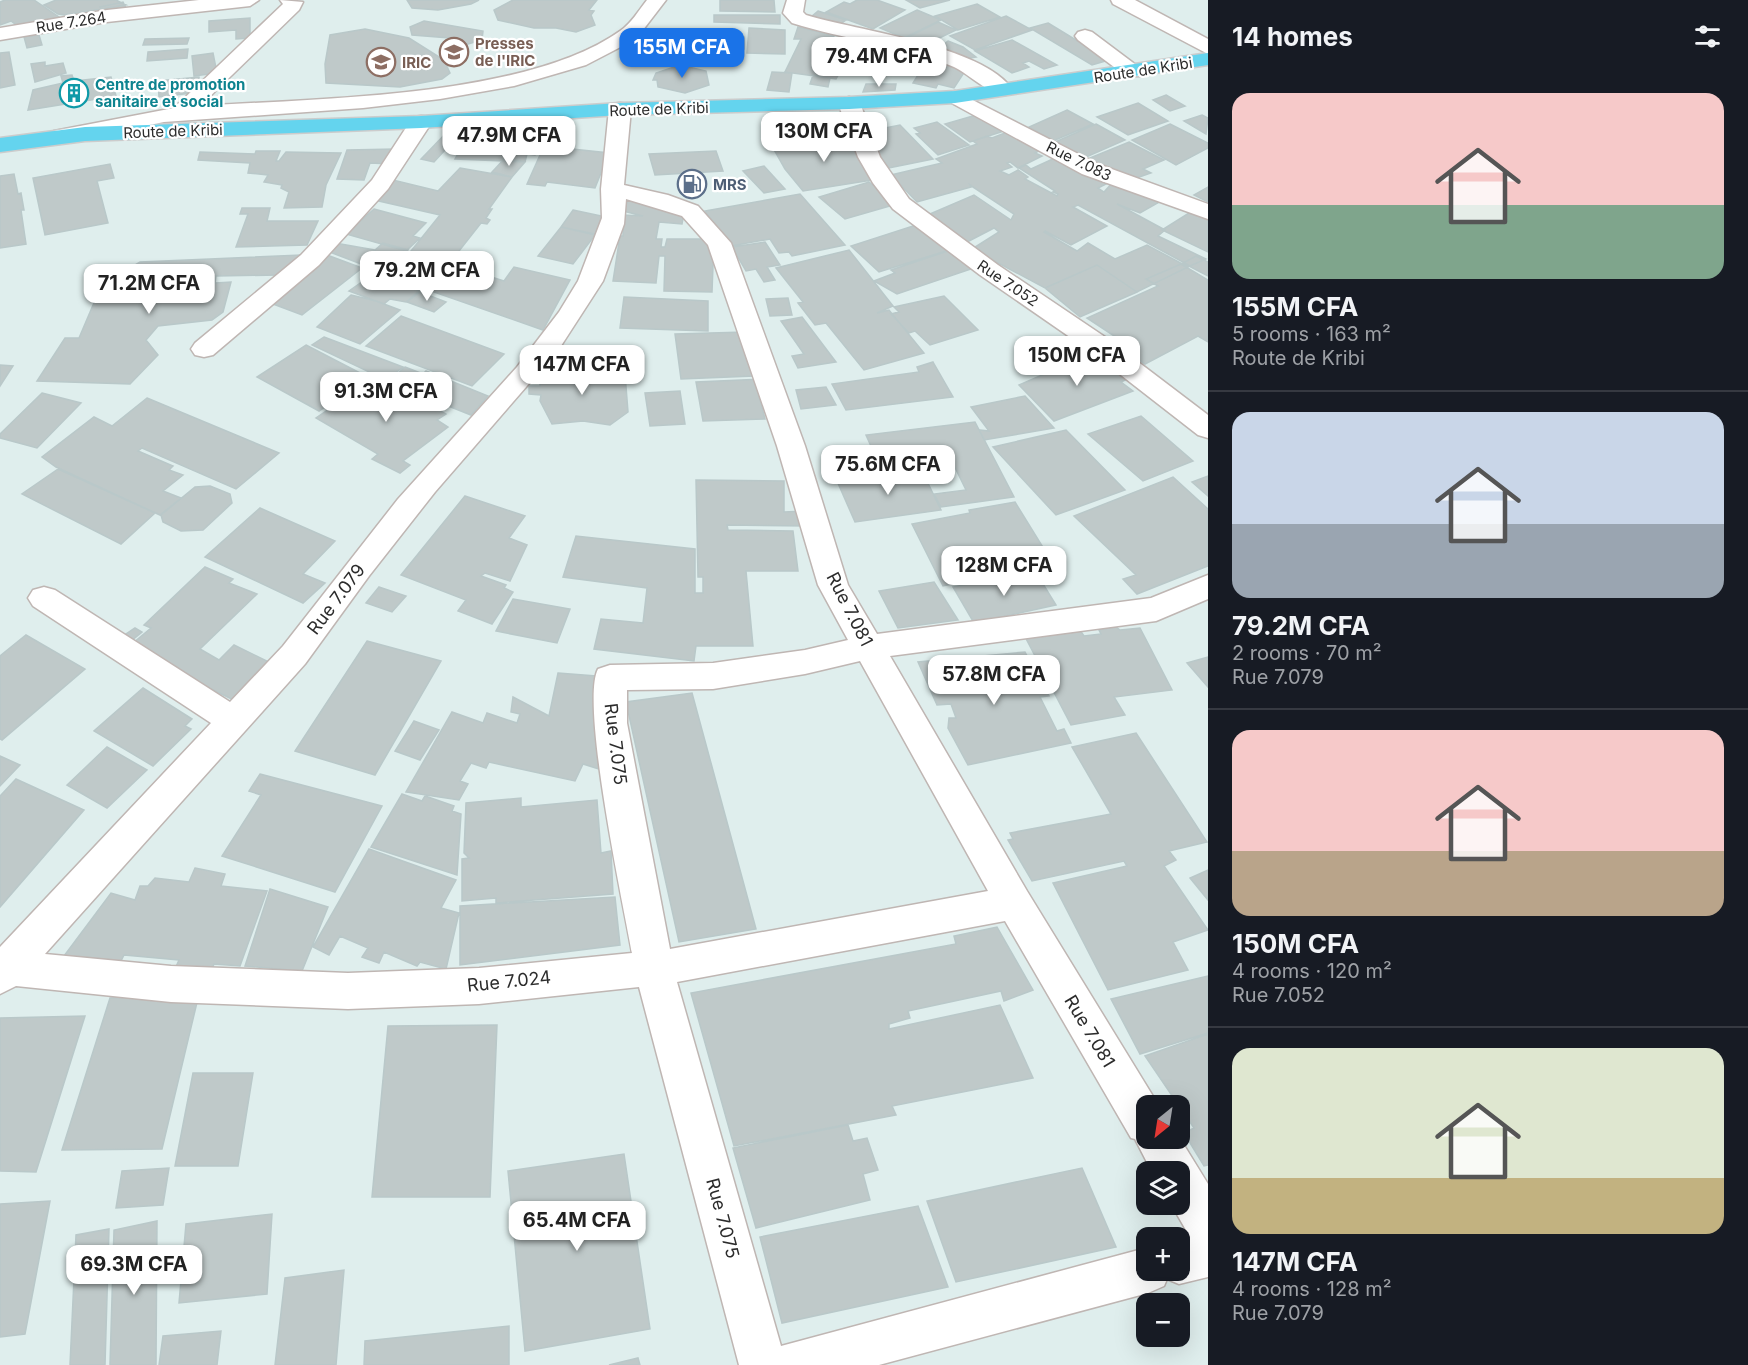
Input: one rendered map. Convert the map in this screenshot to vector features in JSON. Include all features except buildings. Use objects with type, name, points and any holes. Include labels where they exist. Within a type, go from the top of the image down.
[{"type":"main road","name":"Route de Kribi","points":[[0,145],[57,136],[421,122],[620,109],[955,98],[1208,59]]},
{"type":"street","name":"Rue 7.264","points":[[0,34],[107,16],[250,0]]},
{"type":"street","points":[[180,114],[292,6],[293,2],[289,0]]},
{"type":"street","points":[[57,136],[129,121],[180,114],[423,95],[475,88],[549,73],[618,42],[635,29],[657,0]]},
{"type":"street","points":[[796,0],[793,13],[799,19],[950,59],[984,73],[1003,90]]},
{"type":"street","points":[[1120,0],[1168,24],[1208,48]]},
{"type":"street","points":[[1085,36],[1133,72]]},
{"type":"street","name":"Rue 7.083","points":[[955,98],[1090,169],[1208,212]]},
{"type":"street","name":"Rue 7.052","points":[[849,103],[869,157],[884,183],[901,204],[988,270],[1099,345],[1208,429]]},
{"type":"street","points":[[612,189],[620,109]]},
{"type":"street","points":[[204,349],[310,260],[380,184],[421,122]]},
{"type":"street","name":"Rue 7.081","points":[[612,189],[660,200],[690,211],[720,243],[791,446],[833,585],[1014,903],[1136,1106]]},
{"type":"street","name":"Rue 7.079","points":[[3,969],[294,655],[328,607],[427,484],[552,344],[596,271],[617,208],[612,189]]},
{"type":"street","name":"Rue 7.075","points":[[763,1365],[654,969],[610,723],[610,678],[713,676],[805,662],[869,647],[1156,609],[1208,586]]},
{"type":"street","points":[[44,598],[233,721]]},
{"type":"street","name":"Rue 7.024","points":[[3,969],[171,984],[348,991],[479,986],[598,972],[654,969],[1014,903]]},
{"type":"street","points":[[1190,1195],[1208,1225]]},
{"type":"street","points":[[1190,1259],[1208,1255]]},
{"type":"street","points":[[792,1365],[1136,1273]]},
{"type":"place","name":"Presses de l'IRIC","points":[[454,52]]},
{"type":"place","name":"IRIC","points":[[381,62]]},
{"type":"place","name":"Centre de promotion sanitaire et social","points":[[74,93]]},
{"type":"place","name":"MRS","points":[[692,184]]}]
